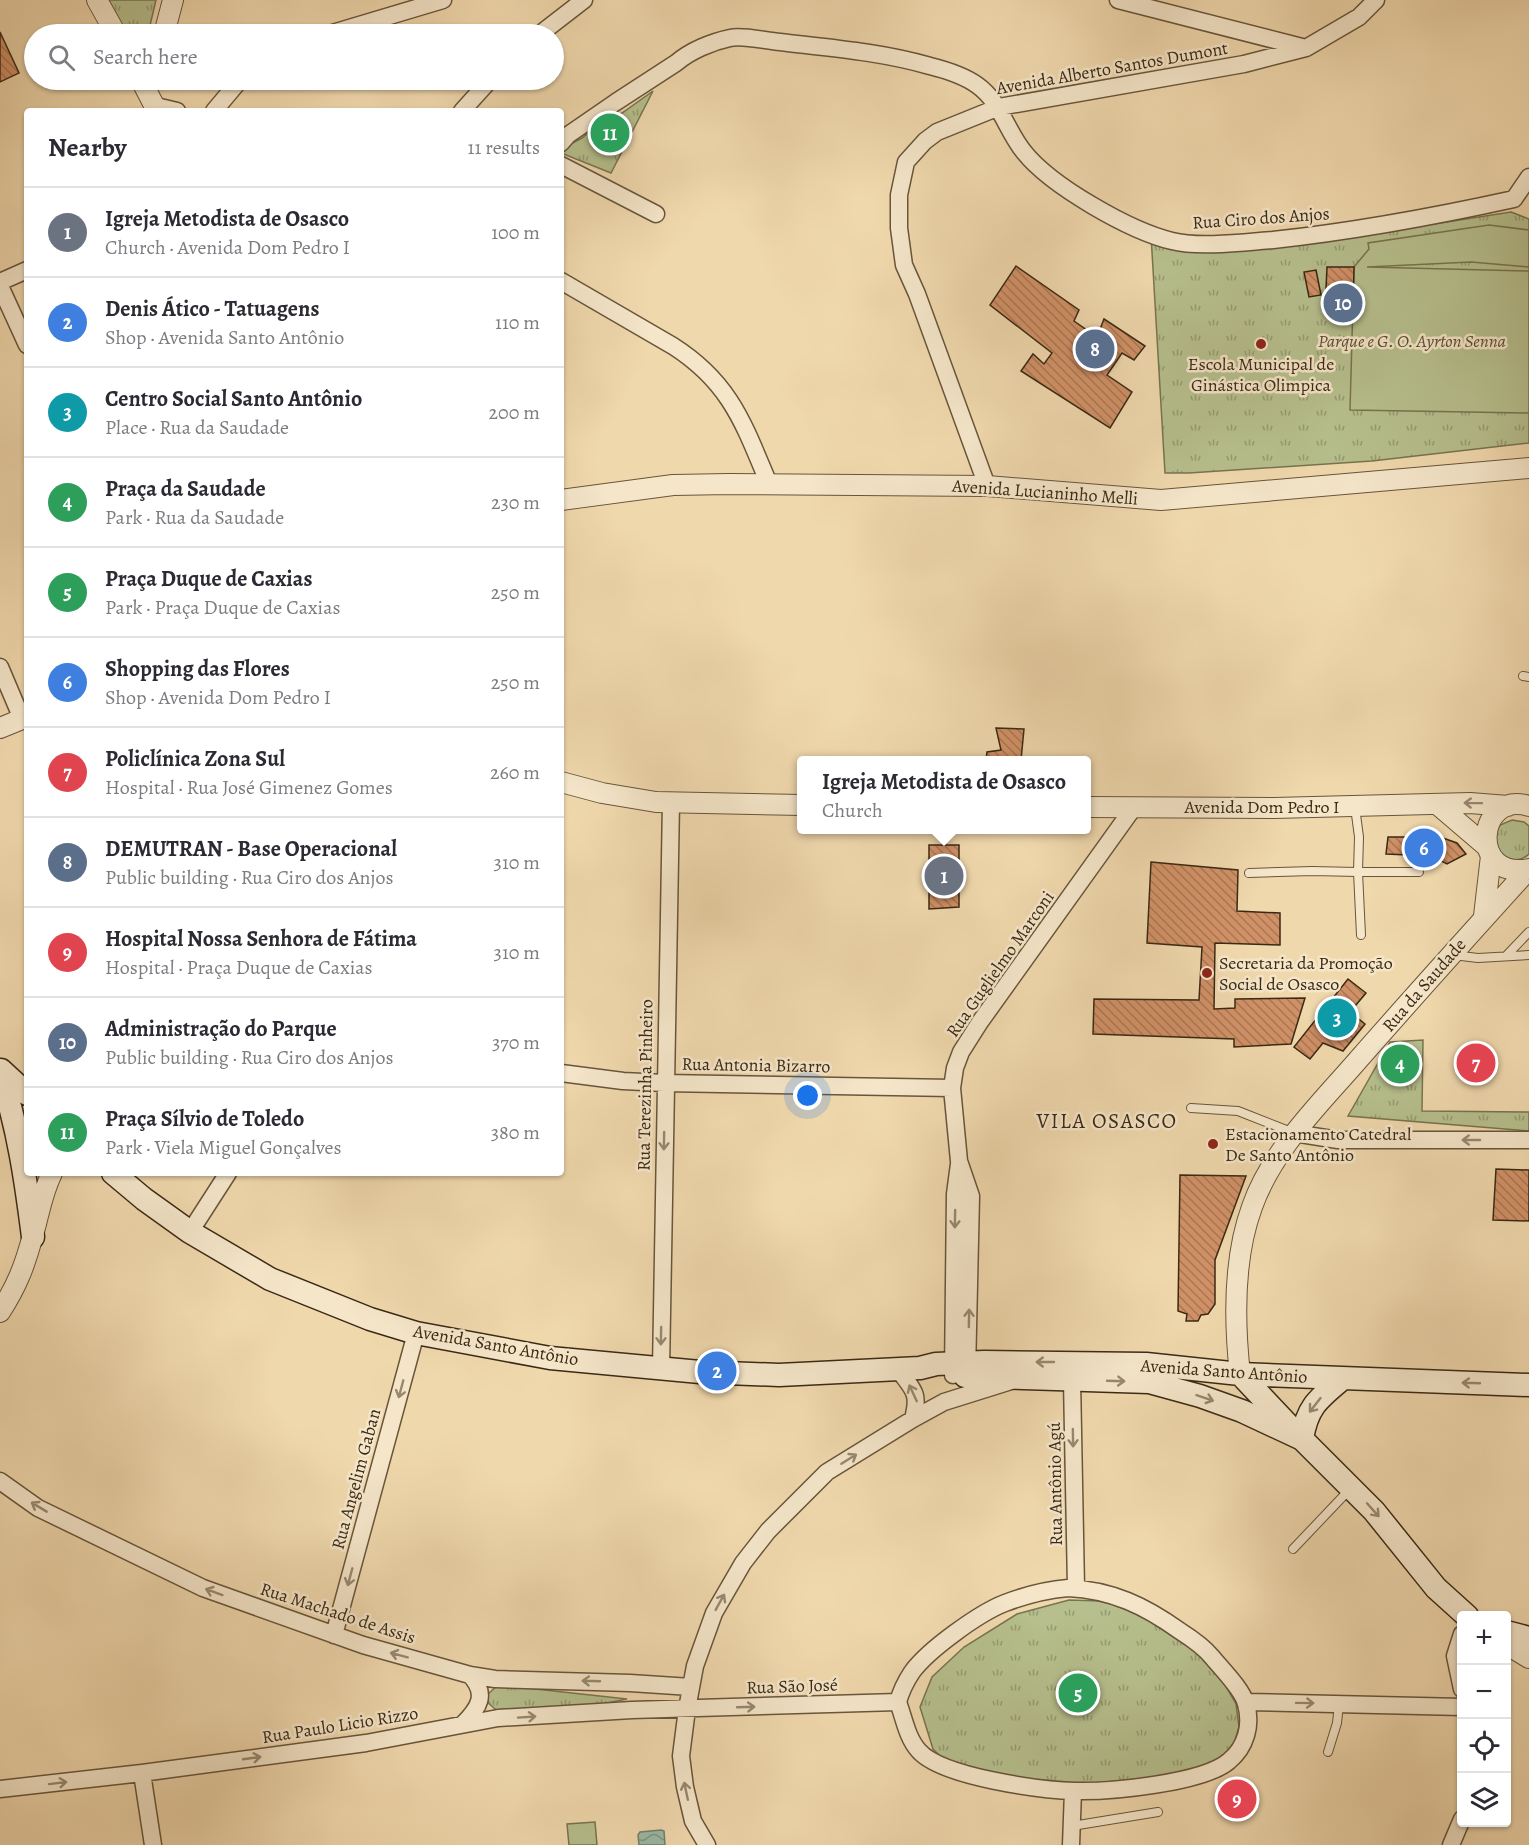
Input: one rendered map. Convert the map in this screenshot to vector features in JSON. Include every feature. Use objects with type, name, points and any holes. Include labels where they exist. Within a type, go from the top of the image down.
[{"type":"main road","points":[[0,1071],[24,1092]]},
{"type":"main road","points":[[0,1071],[12,1108],[24,1171]]},
{"type":"main road","points":[[25,1176],[33,1237]]},
{"type":"main road","name":"Avenida Santo Antônio","points":[[117,1176],[190,1232],[270,1279],[370,1319],[416,1333],[550,1358],[661,1369],[779,1375],[909,1368],[935,1374],[960,1369],[1146,1364],[1240,1374],[1529,1385]]},
{"type":"main road","name":"Avenida Santo Antônio","points":[[960,1369],[1018,1379],[1149,1382],[1200,1395],[1242,1411],[1302,1439]]},
{"type":"main road","points":[[1240,1374],[1374,1511],[1436,1588],[1461,1611]]},
{"type":"main road","points":[[1302,1439],[1305,1420],[1312,1406],[1342,1379]]},
{"type":"main road","points":[[1511,1633],[1529,1638]]},
{"type":"street","points":[[97,0],[110,24]]},
{"type":"street","points":[[167,24],[173,0]]},
{"type":"street","points":[[363,24],[443,0]]},
{"type":"street","points":[[553,24],[584,0]]},
{"type":"street","points":[[1118,0],[1306,48]]},
{"type":"street","name":"Avenida Alberto Santos Dumont","points":[[987,486],[917,294],[904,265],[899,228],[899,195],[906,162],[925,141],[937,132],[999,107],[1244,64],[1306,48],[1359,17],[1376,0]]},
{"type":"street","points":[[564,140],[576,129],[688,53],[731,38],[873,52],[915,61],[950,72],[977,85],[999,107]]},
{"type":"street","points":[[146,90],[156,108]]},
{"type":"street","points":[[156,108],[157,90]]},
{"type":"street","points":[[218,106],[232,90]]},
{"type":"street","points":[[465,108],[481,90]]},
{"type":"street","name":"Rua Ciro dos Anjos","points":[[999,107],[1011,136],[1025,154],[1058,182],[1108,214],[1143,231],[1174,242],[1220,244],[1362,230],[1521,199],[1529,177]]},
{"type":"street","points":[[564,167],[656,214]]},
{"type":"street","points":[[24,272],[0,284],[24,338]]},
{"type":"street","points":[[564,282],[673,346],[708,372],[738,412],[769,484]]},
{"type":"street","name":"Avenida Lucianinho Melli","points":[[564,500],[673,485],[769,484],[987,486],[1161,500],[1529,468]]},
{"type":"street","points":[[0,667],[24,716]]},
{"type":"street","points":[[0,728],[24,718]]},
{"type":"street","points":[[564,783],[603,793],[656,802],[797,806]]},
{"type":"street","name":"Rua Terezinha Pinheiro","points":[[661,1369],[664,1083],[671,802]]},
{"type":"street","name":"Avenida Dom Pedro I","points":[[1091,807],[1355,807],[1470,803],[1522,805]]},
{"type":"street","points":[[1438,805],[1489,851],[1498,863],[1507,868],[1528,869]]},
{"type":"street","points":[[1484,916],[1489,851],[1485,836],[1488,826],[1493,817],[1522,805]]},
{"type":"street","name":"Rua Guglielmo Marconi","points":[[960,1369],[971,1196],[959,1161],[952,1088],[955,1068],[961,1052],[980,1022],[1134,807]]},
{"type":"street","name":"Rua da Saudade","points":[[1240,1374],[1237,1347],[1237,1276],[1251,1208],[1267,1174],[1294,1133],[1528,869]]},
{"type":"street","name":"Rua Antonia Bizarro","points":[[564,1072],[623,1081],[664,1083],[952,1088]]},
{"type":"street","points":[[1294,1133],[1338,1140],[1529,1140]]},
{"type":"street","points":[[0,1312],[17,1286],[51,1176]]},
{"type":"street","points":[[190,1232],[226,1176]]},
{"type":"street","name":"Rua Angelim Gaban","points":[[334,1635],[416,1333]]},
{"type":"street","points":[[909,1368],[917,1403],[913,1419]]},
{"type":"street","points":[[707,1845],[693,1821],[685,1787],[681,1756],[687,1709],[695,1665],[714,1613],[743,1563],[768,1531],[827,1472],[944,1402],[1018,1379]]},
{"type":"street","name":"Rua Antônio Agú","points":[[1072,1380],[1076,1588]]},
{"type":"street","name":"Rua Machado de Assis","points":[[0,1481],[38,1508],[204,1588],[363,1645],[470,1675],[495,1679],[691,1687]]},
{"type":"street","points":[[1076,1588],[1105,1593],[1144,1606],[1206,1650],[1246,1701],[1249,1726],[1243,1746],[1229,1762],[1205,1774],[1171,1782],[1073,1791],[991,1780],[938,1765],[920,1752],[910,1736],[898,1702],[900,1693],[911,1674],[963,1628],[1002,1604],[1042,1590],[1076,1588]]},
{"type":"street","points":[[1511,1647],[1529,1658]]},
{"type":"street","points":[[1457,1649],[1455,1656],[1457,1667]]},
{"type":"street","points":[[463,1724],[477,1708],[480,1700],[477,1682],[470,1675]]},
{"type":"street","points":[[495,1679],[488,1684],[482,1700],[490,1714],[498,1718]]},
{"type":"street","points":[[630,1683],[639,1698],[638,1704],[632,1710]]},
{"type":"street","points":[[1246,1701],[1457,1707]]},
{"type":"street","name":"Rua São José","points":[[687,1709],[898,1702]]},
{"type":"street","name":"Rua Paulo Licio Rizzo","points":[[0,1789],[142,1773],[366,1743],[498,1718],[687,1709]]},
{"type":"street","points":[[142,1773],[153,1845]]},
{"type":"street","points":[[1071,1845],[1073,1791]]},
{"type":"street","points":[[1451,1845],[1458,1827]]},
{"type":"lane","points":[[1355,807],[1359,837],[1361,935]]},
{"type":"lane","points":[[1249,873],[1419,872]]},
{"type":"lane","points":[[1506,956],[1529,932]]},
{"type":"lane","points":[[1450,955],[1478,958],[1529,955]]},
{"type":"lane","points":[[1191,1108],[1238,1111],[1294,1133]]},
{"type":"lane","points":[[1293,1549],[1351,1488]]},
{"type":"lane","points":[[1328,1752],[1337,1723],[1339,1704]]},
{"type":"lane","points":[[1072,1826],[1158,1812]]},
{"type":"green space","points":[[105,0],[156,0],[150,24],[118,24]]},
{"type":"green space","points":[[653,91],[611,173],[564,154],[564,147],[622,113]]},
{"type":"green space","name":"Parque e G. O. Ayrton Senna","points":[[1511,212],[1529,219],[1529,443],[1372,461],[1165,473],[1151,235],[1178,246],[1427,225]]},
{"type":"green space","points":[[1489,225],[1529,230],[1529,267],[1471,262],[1367,267],[1529,271],[1529,413],[1350,410],[1354,267],[1369,249],[1368,243]]},
{"type":"green space","points":[[1512,820],[1524,822],[1529,826],[1529,854],[1519,860],[1501,856],[1494,837],[1500,825]]},
{"type":"green space","points":[[1423,1040],[1422,1111],[1529,1112],[1529,1131],[1348,1116],[1390,1042]]},
{"type":"green space","points":[[1069,1600],[1102,1601],[1139,1614],[1197,1653],[1223,1681],[1236,1704],[1239,1727],[1232,1750],[1207,1768],[1170,1776],[1106,1782],[1045,1785],[949,1765],[933,1749],[920,1707],[932,1677],[964,1647],[1017,1614]]},
{"type":"green space","points":[[498,1685],[627,1699],[577,1709],[500,1713],[488,1703],[488,1694]]},
{"type":"green space","points":[[595,1822],[597,1845],[569,1845],[567,1824]]},
{"type":"water","points":[[664,1831],[665,1845],[639,1845],[640,1832]]},
{"type":"building","points":[[0,32],[19,73],[0,82]]},
{"type":"building","points":[[1016,266],[1079,310],[1074,321],[1097,337],[1104,319],[1145,346],[1134,360],[1122,353],[1107,375],[1132,392],[1110,428],[1021,371],[1033,354],[1044,364],[1052,353],[990,305]]},
{"type":"building","points":[[1327,267],[1354,267],[1353,316],[1333,316],[1334,290],[1326,289]]},
{"type":"building","points":[[1316,270],[1321,295],[1309,297],[1304,272]]},
{"type":"building","points":[[996,728],[1024,729],[1021,756],[986,756],[987,752],[1001,750]]},
{"type":"building","points":[[1388,837],[1440,837],[1457,843],[1466,854],[1447,864],[1432,856],[1386,854]]},
{"type":"building","points":[[929,845],[959,845],[959,907],[929,909]]},
{"type":"building","name":"Secretaria da Promoção Social de Osasco","points":[[1151,862],[1238,870],[1237,911],[1280,913],[1280,945],[1215,943],[1214,1009],[1235,1008],[1235,999],[1305,998],[1291,1044],[1234,1047],[1234,1039],[1093,1034],[1094,999],[1199,1000],[1202,947],[1147,943]]},
{"type":"building","points":[[1348,979],[1366,993],[1350,1012],[1365,1024],[1343,1051],[1323,1043],[1310,1059],[1294,1047]]},
{"type":"building","points":[[1496,1169],[1529,1170],[1529,1221],[1493,1220]]},
{"type":"building","points":[[1180,1175],[1246,1176],[1215,1260],[1215,1304],[1208,1314],[1201,1315],[1198,1321],[1186,1321],[1187,1314],[1178,1311]]},
{"type":"place","name":"Praça Sílvio de Toledo","points":[[610,133]]},
{"type":"place","name":"Administração do Parque","points":[[1343,303]]},
{"type":"place","name":"Escola Municipal de Ginástica Olimpica","points":[[1261,344]]},
{"type":"place","name":"DEMUTRAN - Base Operacional","points":[[1095,349]]},
{"type":"place","name":"Shopping das Flores","points":[[1424,848]]},
{"type":"place","name":"Igreja Metodista de Osasco","points":[[944,876]]},
{"type":"place","name":"Secretaria da Promoção Social de Osasco","points":[[1207,973]]},
{"type":"place","name":"Centro Social Santo Antônio","points":[[1337,1018]]},
{"type":"place","name":"Policlínica Zona Sul","points":[[1476,1063]]},
{"type":"place","name":"Praça da Saudade","points":[[1400,1064]]},
{"type":"place","name":"Estacionamento Catedral De Santo Antônio","points":[[1213,1144]]},
{"type":"place","name":"Denis Ático - Tatuagens","points":[[717,1371]]},
{"type":"place","name":"Praça Duque de Caxias","points":[[1078,1693]]},
{"type":"place","name":"Hospital Nossa Senhora de Fátima","points":[[1237,1799]]},
{"type":"district","name":"VILA OSASCO","points":[[1107,1121]]}]
